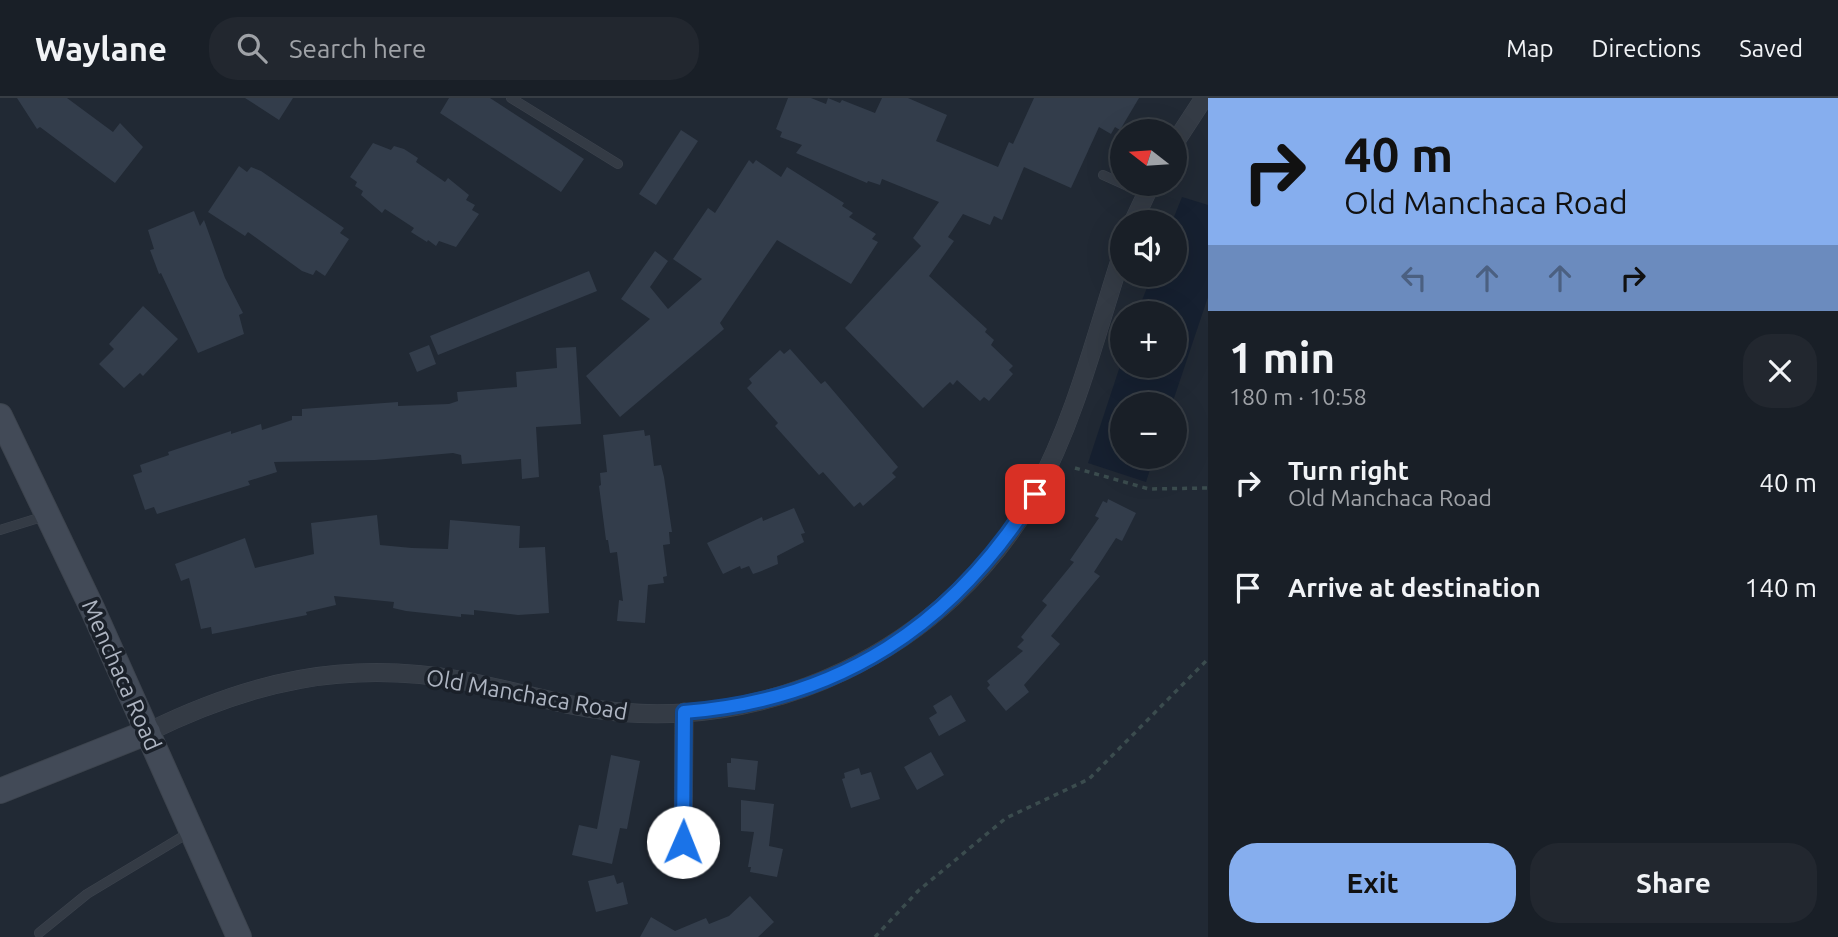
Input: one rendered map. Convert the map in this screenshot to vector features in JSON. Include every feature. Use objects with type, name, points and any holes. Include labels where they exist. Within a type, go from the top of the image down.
[{"type":"main road","name":"Menchaca Road","points":[[0,416],[148,732],[239,937]]},
{"type":"main road","name":"Old Manchaca Road","points":[[0,791],[148,732]]},
{"type":"street","points":[[1187,124],[1204,98]]},
{"type":"street","name":"Old Manchaca Road","points":[[148,732],[205,705],[294,678],[387,671],[460,680],[598,710],[684,712],[759,703],[828,680],[900,639],[966,583],[1017,523],[1051,460],[1111,287]]},
{"type":"street","points":[[682,864],[684,712]]},
{"type":"lane","points":[[511,98],[618,164]]},
{"type":"lane","points":[[1103,175],[1110,177]]},
{"type":"lane","points":[[0,530],[47,515]]},
{"type":"lane","points":[[39,933],[87,894],[191,831]]},
{"type":"path","points":[[1075,468],[1149,489],[1208,488]]},
{"type":"path","points":[[875,937],[918,891],[1006,818],[1089,779],[1208,659]]},
{"type":"water","points":[[1182,197],[1208,205],[1208,297],[1187,359],[1187,301],[1142,301],[1147,287],[1187,287],[1187,210],[1177,210]]},
{"type":"water","points":[[1116,378],[1181,378],[1176,392],[1111,392]]},
{"type":"water","points":[[1110,396],[1110,469],[1150,469],[1146,482],[1088,463]]},
{"type":"building","points":[[17,98],[67,98],[113,132],[120,123],[143,147],[115,183],[40,127],[37,129]]},
{"type":"building","points":[[245,98],[293,98],[279,120]]},
{"type":"building","points":[[449,98],[490,98],[584,159],[561,192],[440,113]]},
{"type":"building","points":[[788,98],[811,98],[826,104],[828,98],[840,103],[842,100],[875,113],[882,98],[908,98],[947,115],[936,141],[998,167],[1009,142],[1013,144],[1034,98],[1139,98],[1127,119],[1110,119],[1110,133],[1099,127],[1071,188],[1024,167],[1002,220],[994,216],[990,225],[963,214],[948,237],[954,241],[929,276],[987,329],[985,332],[994,340],[991,345],[1013,366],[1009,370],[1013,374],[989,401],[984,397],[980,401],[957,380],[953,385],[950,382],[923,408],[845,328],[921,246],[913,238],[939,202],[882,179],[880,185],[868,181],[867,183],[796,153],[802,145],[780,137],[782,132],[776,129]]},
{"type":"building","points":[[681,130],[698,141],[656,205],[639,194]]},
{"type":"building","points":[[373,143],[391,150],[394,146],[404,149],[418,158],[416,162],[445,182],[448,178],[469,195],[466,200],[475,205],[472,210],[479,214],[456,247],[439,241],[436,246],[428,240],[427,242],[411,232],[414,228],[385,209],[382,213],[361,195],[363,191],[355,186],[357,182],[350,177]]},
{"type":"building","points":[[749,160],[753,164],[756,160],[781,177],[787,167],[844,203],[842,206],[853,213],[849,217],[876,234],[872,239],[878,242],[851,284],[777,240],[720,323],[724,329],[620,417],[586,376],[650,319],[621,299],[655,251],[668,261],[650,287],[668,309],[702,279],[673,259],[708,208],[715,213]]},
{"type":"building","points":[[239,166],[247,172],[251,167],[261,171],[344,228],[340,233],[349,239],[325,276],[316,270],[313,275],[302,271],[248,232],[245,236],[208,212]]},
{"type":"building","points":[[194,211],[200,226],[204,220],[225,278],[243,313],[239,315],[244,334],[198,353],[161,273],[159,274],[150,250],[154,249],[148,230]]},
{"type":"building","points":[[589,271],[597,291],[438,355],[430,336]]},
{"type":"building","points":[[143,306],[178,339],[143,376],[140,373],[124,388],[99,364],[114,349],[109,344]]},
{"type":"building","points":[[429,345],[436,364],[417,372],[409,353]]},
{"type":"building","points":[[576,347],[581,424],[536,427],[539,477],[522,479],[521,459],[462,464],[461,455],[453,453],[375,460],[274,462],[277,472],[248,481],[250,485],[157,514],[154,507],[145,510],[133,475],[142,472],[140,465],[169,455],[168,452],[231,431],[231,434],[261,424],[262,430],[292,420],[292,416],[302,416],[302,409],[398,402],[398,406],[449,404],[458,401],[457,392],[517,387],[516,372],[557,368],[556,348]]},
{"type":"building","points":[[790,349],[821,384],[825,381],[898,467],[892,473],[896,477],[863,506],[860,502],[854,507],[823,472],[819,475],[775,426],[778,423],[747,388],[752,383],[749,379],[780,350],[784,354]]},
{"type":"building","points":[[644,430],[645,436],[650,435],[654,466],[661,465],[672,532],[669,532],[670,544],[663,545],[667,576],[663,577],[664,583],[648,585],[645,623],[617,621],[619,600],[623,601],[617,552],[610,553],[606,540],[599,486],[600,473],[607,472],[603,435]]},
{"type":"building","points":[[1108,499],[1136,513],[1122,541],[1116,538],[1094,572],[1100,576],[1051,636],[1060,644],[1024,685],[1029,692],[1006,711],[987,688],[990,685],[987,681],[1023,651],[1017,647],[1024,640],[1021,637],[1047,605],[1042,601],[1074,562],[1070,560],[1099,518],[1095,516],[1103,501],[1107,503]]},
{"type":"building","points":[[794,508],[805,533],[801,534],[804,542],[777,556],[778,564],[759,572],[753,574],[749,566],[741,569],[740,566],[723,574],[707,543],[762,517],[763,521]]},
{"type":"building","points":[[377,515],[380,545],[412,548],[448,549],[450,520],[520,526],[519,548],[545,547],[549,613],[518,615],[474,610],[474,615],[461,614],[461,617],[406,611],[393,608],[394,602],[334,596],[336,605],[306,612],[307,615],[212,634],[211,627],[201,629],[189,578],[181,581],[175,564],[245,538],[255,568],[314,554],[311,523]]},
{"type":"building","points":[[951,695],[966,721],[939,736],[929,718],[937,713],[933,706]]},
{"type":"building","points":[[931,752],[944,775],[917,790],[904,767]]},
{"type":"building","points":[[611,755],[640,761],[627,829],[620,828],[612,864],[572,855],[579,825],[597,829]]},
{"type":"building","points":[[731,758],[758,761],[755,790],[728,787],[727,763],[731,763]]},
{"type":"building","points":[[859,768],[861,775],[871,772],[880,799],[851,808],[842,779],[845,778],[844,773]]},
{"type":"building","points":[[741,800],[774,804],[769,846],[783,849],[777,877],[750,872],[751,867],[748,867],[754,832],[741,831]]},
{"type":"building","points":[[614,875],[617,884],[623,882],[628,904],[596,912],[588,881]]},
{"type":"building","points":[[750,896],[774,922],[758,937],[640,937],[651,917],[675,931],[706,918],[709,924],[729,916]]},
{"type":"route","points":[[683,842],[684,712],[733,708],[791,695],[867,660],[900,639],[966,583],[992,556],[1035,494]]}]
